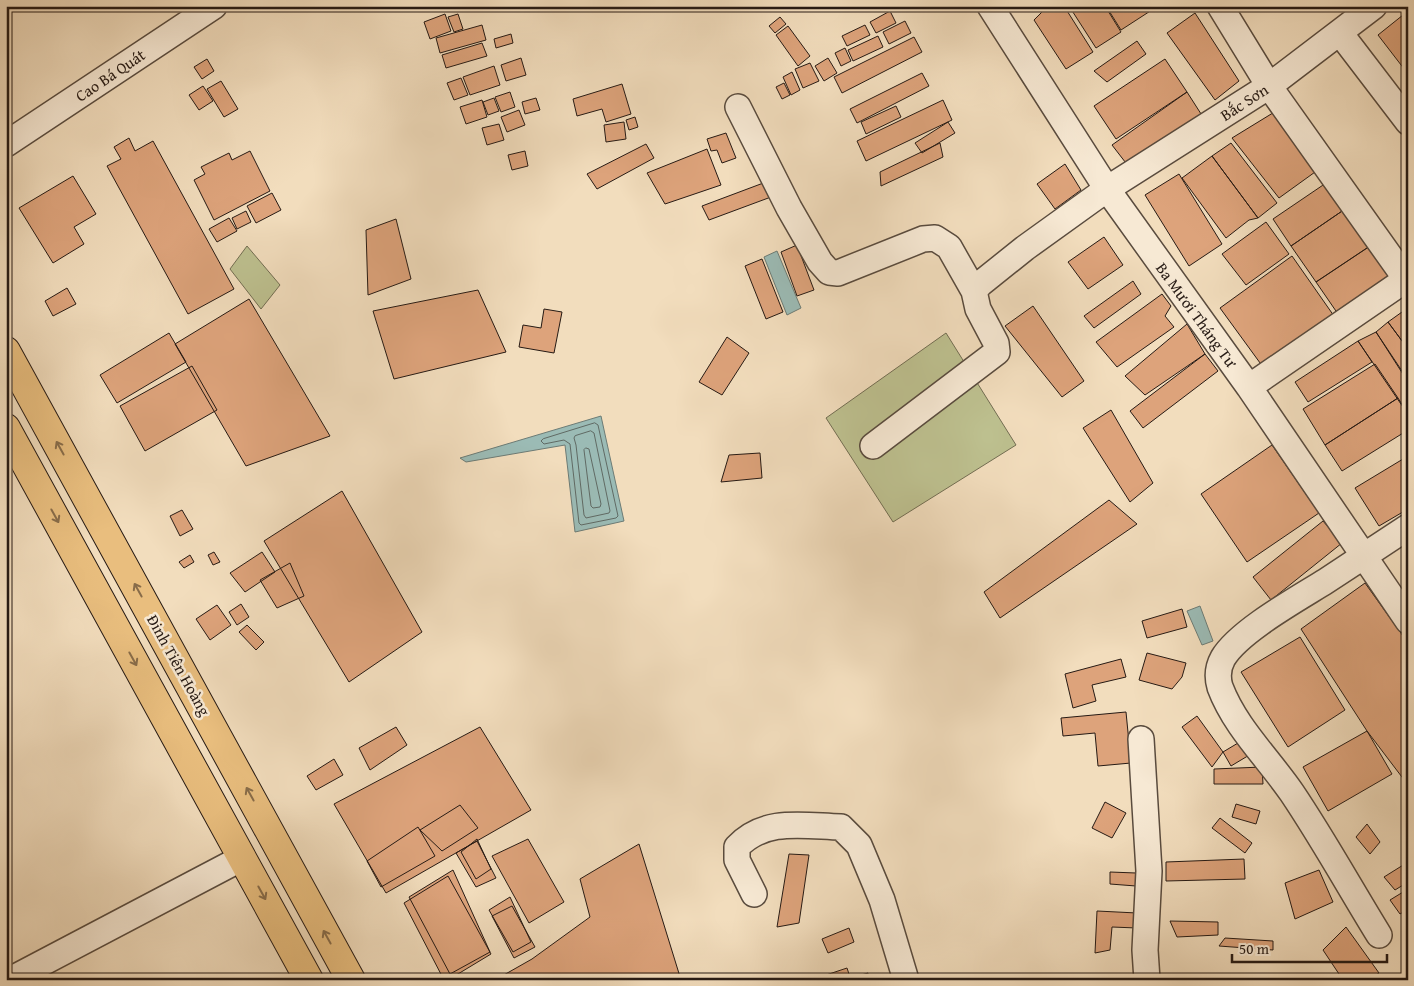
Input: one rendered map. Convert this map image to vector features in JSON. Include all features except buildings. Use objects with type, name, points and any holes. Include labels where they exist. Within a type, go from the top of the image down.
[{"type":"highway","name":"Đinh Tiên Hoàng","points":[[6,351],[351,980]]},
{"type":"highway","points":[[6,428],[310,980]]},
{"type":"highway","points":[[236,847],[263,819]]},
{"type":"street","name":"Cao Bá Quát","points":[[6,144],[214,6]]},
{"type":"street","name":"Ba Mươi Tháng Tư","points":[[990,6],[1107,189],[1248,386],[1408,621]]},
{"type":"street","points":[[1220,6],[1269,86],[1407,279],[1248,386]]},
{"type":"street","name":"Bắc Sơn","points":[[974,292],[980,284],[1024,248],[1107,189],[1269,86],[1374,6]]},
{"type":"street","points":[[1340,33],[1408,122]]},
{"type":"street","points":[[738,107],[789,208],[820,262],[829,272],[838,272],[923,239],[935,238],[949,247],[974,292],[978,309],[996,343],[997,352],[873,446]]},
{"type":"street","points":[[1379,935],[1292,793],[1237,720],[1223,693],[1218,676],[1219,667],[1226,653],[1271,615],[1408,527]]},
{"type":"street","points":[[1141,739],[1150,871],[1145,950],[1147,980]]},
{"type":"street","points":[[754,894],[737,860],[737,847],[744,839],[757,831],[779,825],[841,827],[859,845],[882,900],[906,980]]},
{"type":"street","points":[[16,978],[236,847]]},
{"type":"green space","points":[[247,246],[280,285],[261,309],[230,269]]},
{"type":"green space","points":[[946,333],[1016,445],[893,522],[826,418]]},
{"type":"water","points":[[777,251],[801,308],[787,315],[764,257]]},
{"type":"water","points":[[601,416],[624,521],[575,532],[565,445],[466,462],[460,458]]},
{"type":"water","points":[[1200,606],[1213,641],[1202,645],[1187,611]]}]
